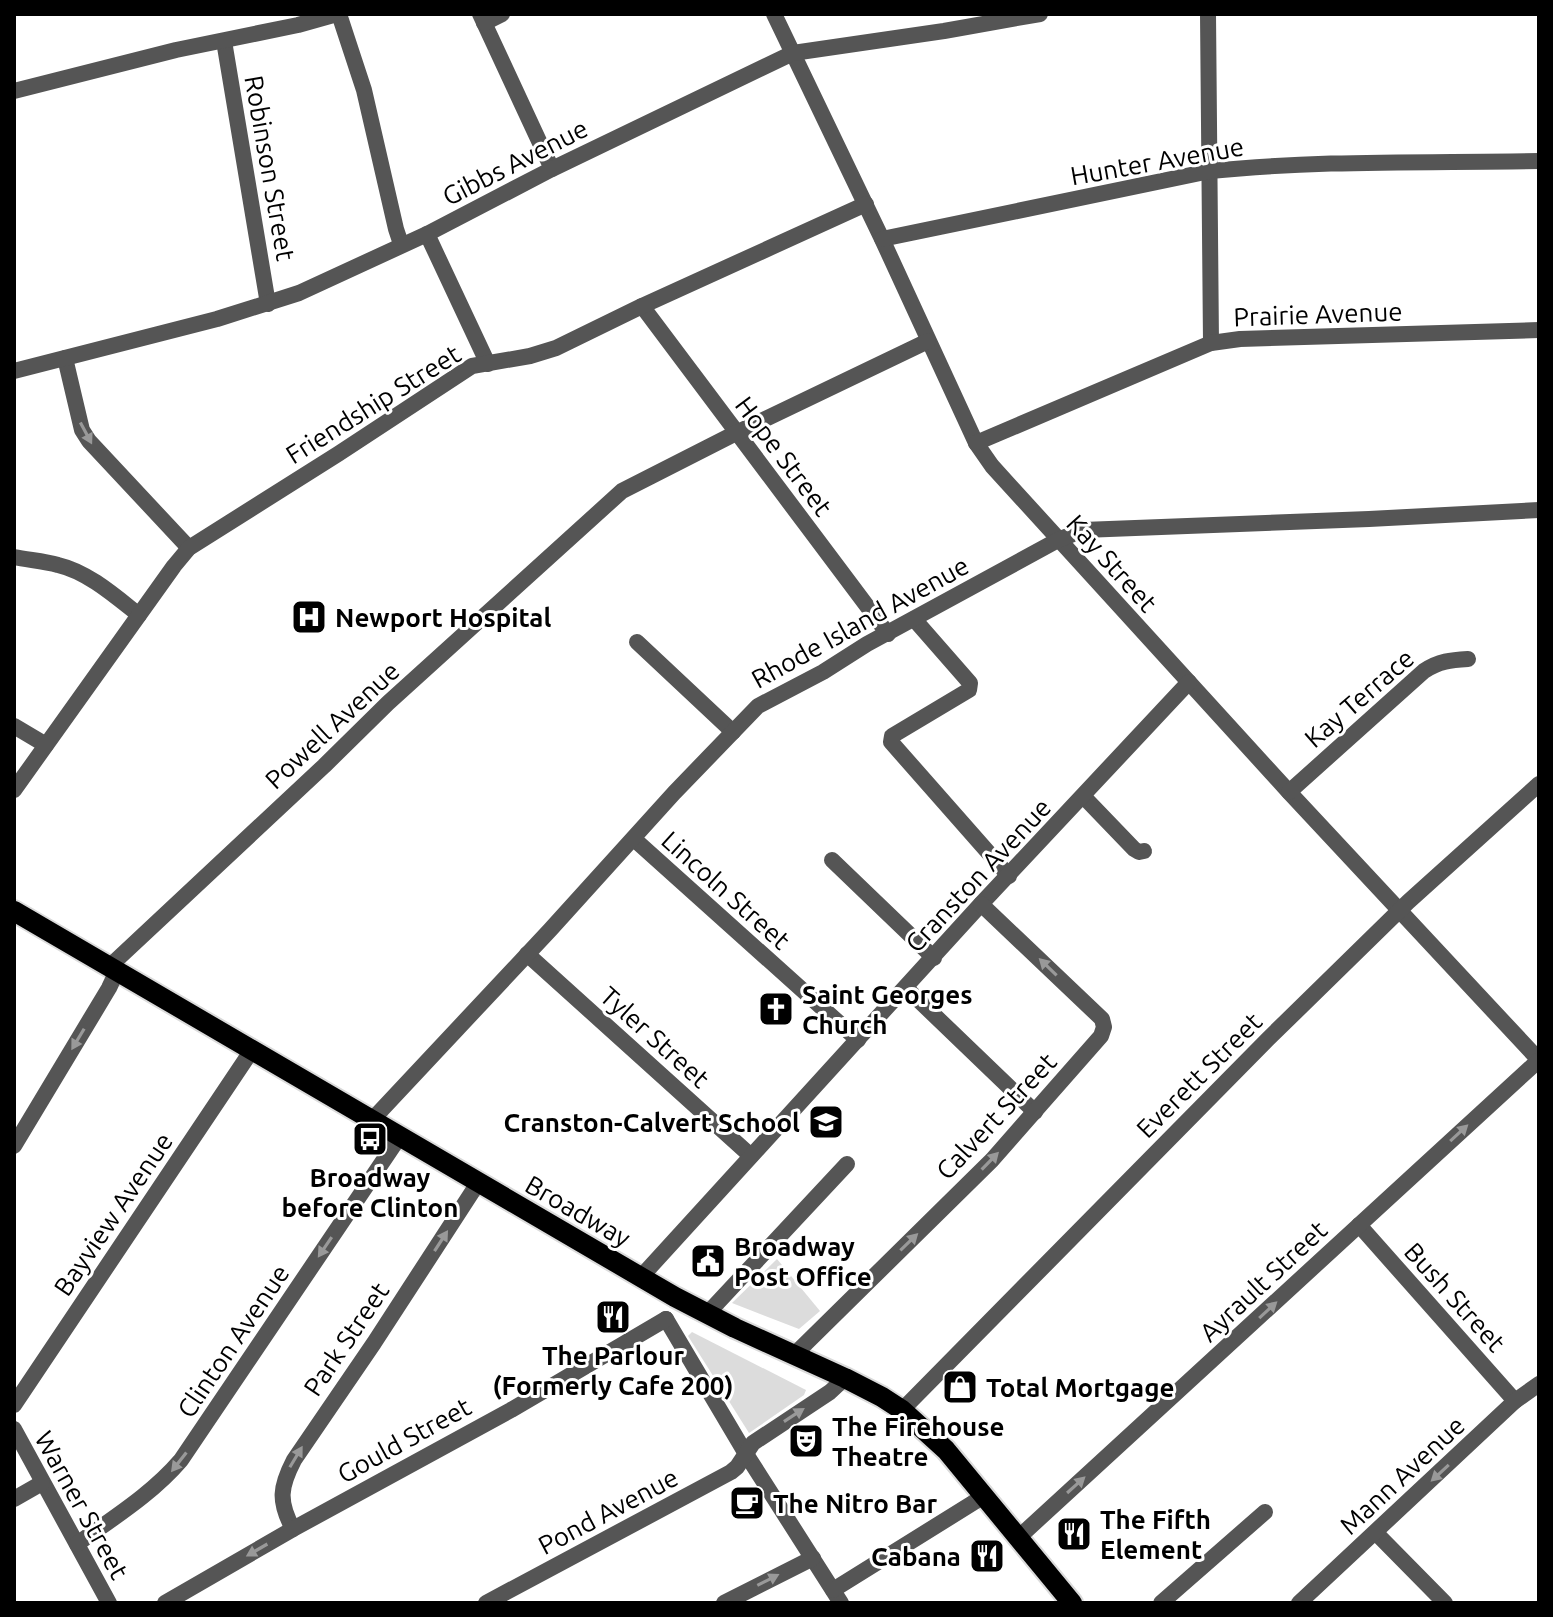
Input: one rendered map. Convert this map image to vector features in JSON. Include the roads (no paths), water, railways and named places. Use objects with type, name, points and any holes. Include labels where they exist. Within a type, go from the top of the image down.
[{"type":"main road","name":"Broadway","points":[[14,911],[675,1297],[793,1356],[845,1378],[902,1410],[946,1450],[1072,1603]]},
{"type":"street","points":[[14,91],[176,50],[338,14],[364,90],[401,244]]},
{"type":"street","points":[[502,14],[482,19],[552,169]]},
{"type":"street","name":"Kay Street","points":[[774,14],[976,443],[992,466],[1539,1060]]},
{"type":"street","name":"Gibbs Avenue","points":[[14,371],[268,304],[299,293],[427,234],[552,169],[793,53],[1040,14]]},
{"type":"street","points":[[1208,14],[1211,343]]},
{"type":"street","name":"Robinson Street","points":[[224,41],[268,304]]},
{"type":"street","name":"Hunter Avenue","points":[[882,239],[1210,171],[1316,164],[1539,161]]},
{"type":"street","name":"Friendship Street","points":[[14,790],[189,548],[472,366],[556,348],[866,204]]},
{"type":"street","points":[[427,234],[488,364]]},
{"type":"street","name":"Hope Street","points":[[642,306],[888,634]]},
{"type":"street","name":"Prairie Avenue","points":[[976,443],[1211,343],[1240,339],[1539,330]]},
{"type":"street","name":"Powell Avenue","points":[[14,1146],[109,988],[113,969],[388,703],[622,491],[928,341]]},
{"type":"street","points":[[65,358],[82,430],[89,441],[189,548]]},
{"type":"street","name":"Rhode Island Avenue","points":[[372,1120],[758,706],[1058,540],[1083,530],[1539,510]]},
{"type":"street","points":[[14,557],[72,570],[139,615]]},
{"type":"street","points":[[914,619],[970,683],[969,690],[892,736],[891,742],[1009,876]]},
{"type":"street","points":[[637,642],[733,732]]},
{"type":"street","name":"Kay Terrace","points":[[1289,792],[1424,671],[1436,663],[1468,659]]},
{"type":"street","name":"Cranston Avenue","points":[[641,1277],[981,904],[1189,682]]},
{"type":"street","points":[[14,726],[46,745]]},
{"type":"street","name":"Everett Street","points":[[902,1410],[1268,1039],[1399,911],[1539,784]]},
{"type":"street","points":[[1083,796],[1134,849],[1144,851]]},
{"type":"street","name":"Lincoln Street","points":[[634,839],[858,1040]]},
{"type":"street","points":[[832,860],[934,958]]},
{"type":"street","name":"Calvert Street","points":[[793,1356],[992,1160],[1101,1036],[1104,1027],[1102,1019],[981,904]]},
{"type":"street","name":"Tyler Street","points":[[527,954],[751,1156]]},
{"type":"street","points":[[906,988],[1035,1112]]},
{"type":"street","name":"Bayview Avenue","points":[[14,1405],[252,1050]]},
{"type":"street","name":"Ayrault Street","points":[[1018,1538],[1539,1060]]},
{"type":"street","name":"Clinton Avenue","points":[[77,1544],[144,1496],[166,1478],[181,1460],[400,1136]]},
{"type":"street","points":[[707,1314],[847,1164]]},
{"type":"street","name":"Park Street","points":[[293,1529],[285,1514],[282,1496],[283,1481],[294,1460],[478,1183]]},
{"type":"street","name":"Bush Street","points":[[1359,1225],[1515,1401]]},
{"type":"street","points":[[675,1297],[666,1319],[746,1454],[837,1597],[984,1496]]},
{"type":"street","name":"Gould Street","points":[[165,1603],[511,1410],[666,1319]]},
{"type":"street","name":"Pond Avenue","points":[[486,1603],[731,1472],[753,1443],[830,1392],[845,1378]]},
{"type":"street","name":"Mann Avenue","points":[[1299,1603],[1515,1401],[1539,1384]]},
{"type":"street","name":"Warner Street","points":[[14,1429],[109,1603]]},
{"type":"street","points":[[14,1499],[42,1483]]},
{"type":"street","points":[[1161,1603],[1265,1512]]},
{"type":"street","points":[[1376,1533],[1445,1603]]},
{"type":"street","points":[[724,1603],[813,1558]]},
{"type":"place","name":"Newport Hospital","points":[[309,617]]},
{"type":"place","name":"Saint Georges Church","points":[[776,1009]]},
{"type":"place","name":"Cranston-Calvert School","points":[[826,1122]]},
{"type":"place","name":"Broadway before Clinton","points":[[370,1139]]},
{"type":"place","name":"Broadway Post Office","points":[[708,1261]]},
{"type":"place","name":"The Parlour (Formerly Cafe 200)","points":[[613,1317]]},
{"type":"place","name":"Total Mortgage","points":[[960,1387]]},
{"type":"place","name":"The Firehouse Theatre","points":[[806,1441]]},
{"type":"place","name":"The Nitro Bar","points":[[747,1503]]},
{"type":"place","name":"The Fifth Element","points":[[1074,1534]]},
{"type":"place","name":"Cabana","points":[[987,1556]]}]
